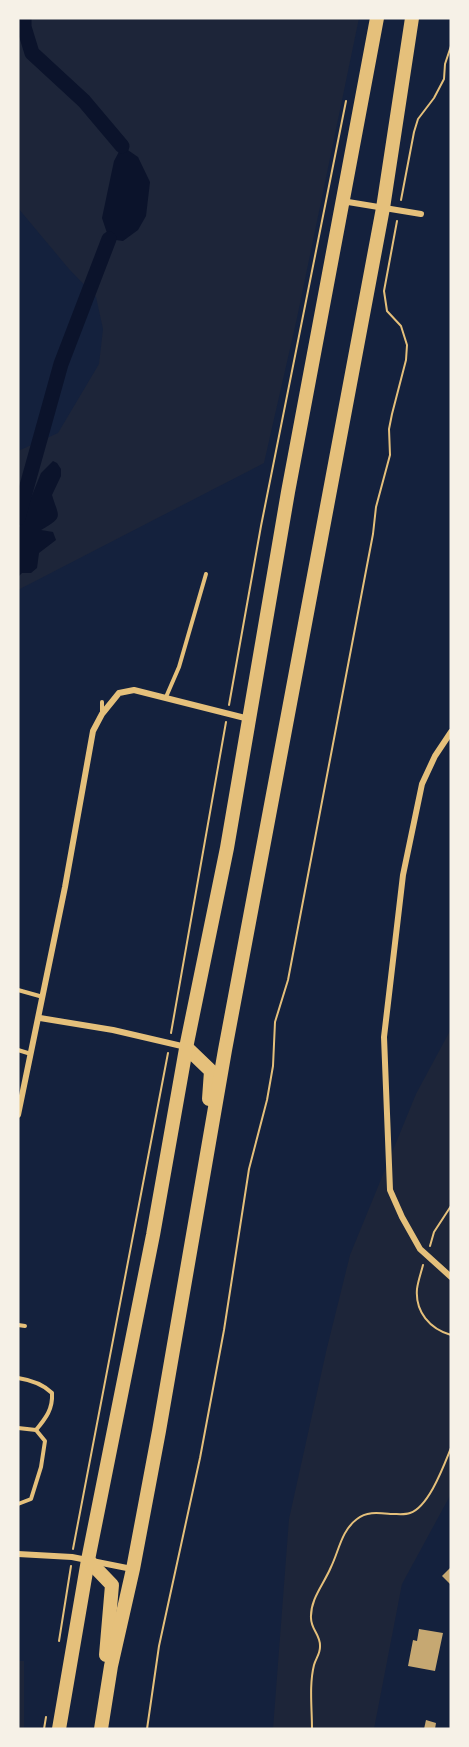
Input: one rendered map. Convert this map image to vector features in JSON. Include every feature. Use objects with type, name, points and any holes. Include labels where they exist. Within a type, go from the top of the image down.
[{"type":"highway","points":[[59,1729],[88,1560],[153,1235],[186,1047],[227,848],[288,492],[377,18]]},
{"type":"highway","points":[[101,1729],[111,1666],[133,1569],[225,1050],[383,208],[412,18]]},
{"type":"highway","points":[[186,1047],[211,1071],[203,1176]]},
{"type":"highway","points":[[88,1560],[112,1585],[101,1729]]},
{"type":"street","points":[[341,201],[421,214]]},
{"type":"street","points":[[18,1114],[39,1018],[93,731],[102,714],[119,693],[134,690],[249,719]]},
{"type":"street","points":[[451,732],[435,756],[422,784],[403,875],[384,1037],[390,1190],[420,1249],[451,1277]]},
{"type":"street","points":[[39,1018],[113,1030],[186,1047]]},
{"type":"street","points":[[18,1554],[72,1557],[133,1569]]},
{"type":"lane","points":[[166,698],[179,667],[206,574]]},
{"type":"lane","points":[[102,702],[102,714]]},
{"type":"lane","points":[[18,990],[43,997]]},
{"type":"lane","points":[[18,1050],[31,1054]]},
{"type":"lane","points":[[18,1325],[25,1326]]},
{"type":"lane","points":[[18,1378],[38,1383],[52,1393],[53,1402],[47,1417],[36,1430]]},
{"type":"lane","points":[[18,1428],[36,1430],[45,1441],[41,1467],[31,1499],[18,1504]]},
{"type":"path","points":[[147,1729],[159,1646],[200,1458],[224,1330],[249,1169],[267,1100],[273,1066],[275,1022],[288,980],[373,534],[376,507],[390,456],[389,429],[406,360],[407,345],[401,327],[387,311],[384,291],[414,132],[418,119],[434,98],[444,79],[445,64],[451,46]]},
{"type":"path","points":[[58,1644],[72,1557],[169,1043],[261,526],[347,99]]},
{"type":"path","points":[[451,1206],[434,1232],[417,1287],[417,1299],[422,1313],[438,1331],[451,1335]]},
{"type":"path","points":[[312,1729],[311,1688],[321,1644],[319,1635],[312,1626],[311,1615],[317,1591],[332,1567],[345,1531],[357,1519],[373,1512],[412,1513],[423,1503],[437,1480],[451,1448]]},
{"type":"path","points":[[44,1729],[48,1708]]},
{"type":"shaded area","points":[[18,18],[359,18],[297,318],[264,463],[18,590],[18,451],[58,433],[99,364],[103,329],[96,297],[69,269],[18,208]]},
{"type":"shaded area","points":[[122,146],[138,157],[150,182],[146,216],[138,230],[123,241],[109,239],[102,218],[114,161]]},
{"type":"shaded area","points":[[53,461],[61,469],[61,476],[52,495],[58,516],[41,530],[53,532],[56,540],[39,553],[37,568],[31,573],[22,573],[18,577],[18,530],[41,473]]},
{"type":"shaded area","points":[[451,1029],[451,1494],[402,1584],[374,1729],[273,1729],[289,1519],[350,1255],[416,1094]]},
{"type":"shaded area","points":[[18,1661],[24,1661],[24,1729],[18,1729]]},
{"type":"building","points":[[451,1567],[451,1585],[442,1576]]},
{"type":"building","points":[[419,1629],[443,1633],[435,1671],[408,1666],[413,1640],[417,1641]]},
{"type":"building","points":[[426,1720],[436,1723],[435,1729],[424,1729]]},
{"type":"waterway","points":[[24,18],[24,27],[32,53],[84,101],[122,146]]},
{"type":"waterway","points":[[18,518],[61,364],[109,239]]}]
